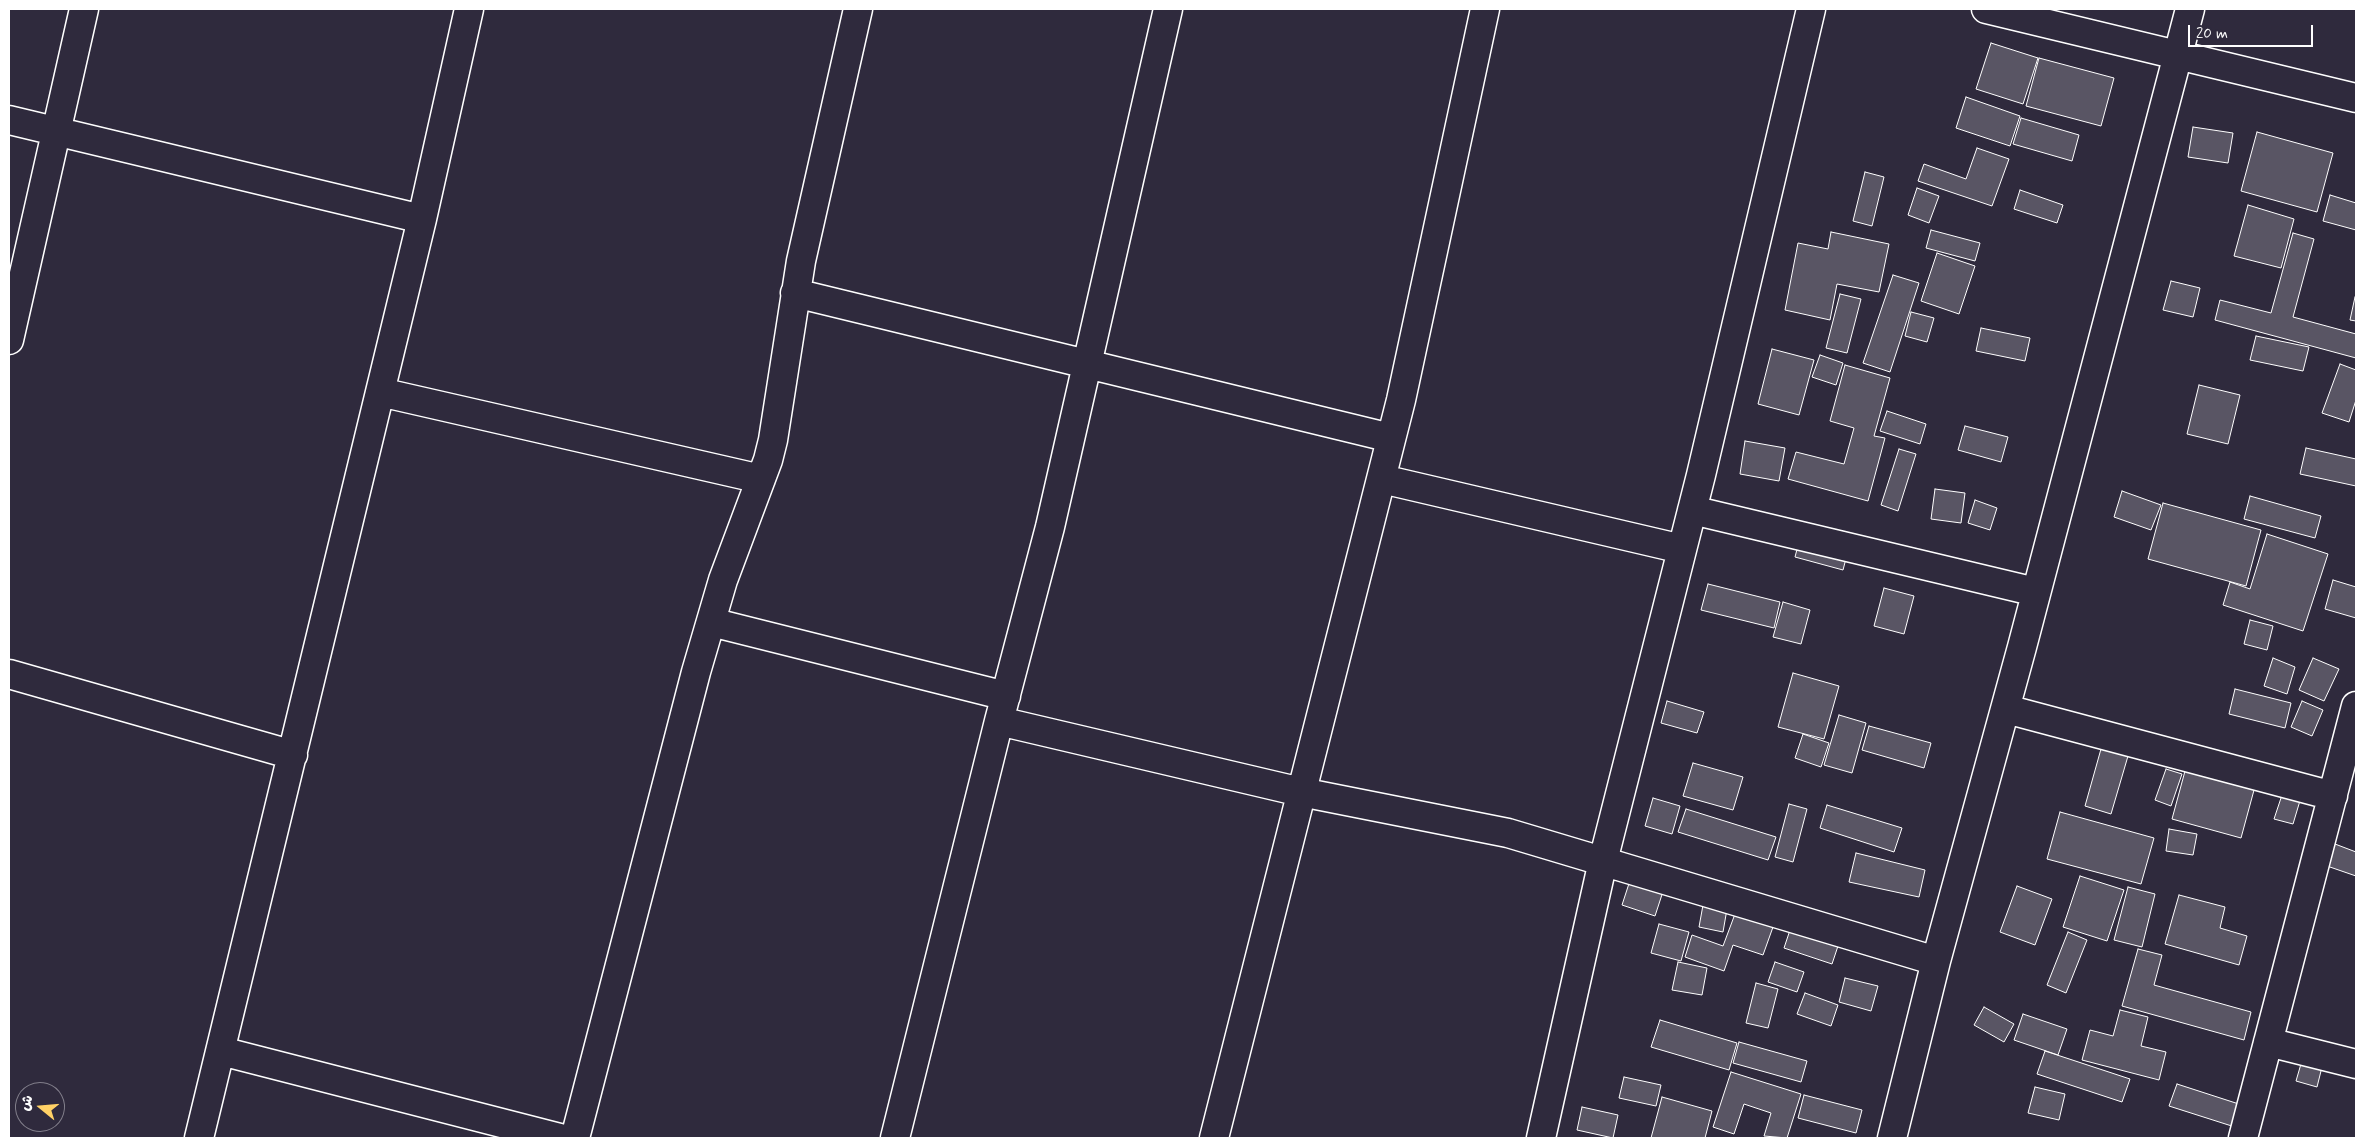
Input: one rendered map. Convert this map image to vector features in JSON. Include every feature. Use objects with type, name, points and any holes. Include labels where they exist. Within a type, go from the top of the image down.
[{"type":"street","points":[[9,340],[55,130],[84,9]]},
{"type":"street","points":[[199,1138],[222,1051],[422,219],[469,9]]},
{"type":"street","points":[[575,1138],[696,672],[723,580],[761,479],[773,440],[795,293],[858,9]]},
{"type":"street","points":[[895,1138],[1050,527],[1168,9]]},
{"type":"street","points":[[1214,1138],[1401,400],[1485,9]]},
{"type":"street","points":[[1541,1138],[1603,861],[1692,510],[1811,9]]},
{"type":"street","points":[[1986,9],[2356,98]]},
{"type":"street","points":[[1892,1138],[1936,960],[2006,709],[2190,9]]},
{"type":"street","points":[[9,120],[422,219]]},
{"type":"street","points":[[795,293],[1391,438]]},
{"type":"street","points":[[380,392],[761,479]]},
{"type":"street","points":[[1382,479],[1682,549]]},
{"type":"street","points":[[1692,510],[2036,592]]},
{"type":"street","points":[[711,622],[1003,708],[1301,792],[1508,833],[1936,960]]},
{"type":"street","points":[[9,674],[293,755]]},
{"type":"street","points":[[2243,1138],[2356,706]]},
{"type":"street","points":[[2006,709],[2333,796]]},
{"type":"street","points":[[2268,1042],[2356,1064]]},
{"type":"street","points":[[222,1051],[560,1138]]},
{"type":"building","points":[[1991,43],[2038,58],[2023,104],[1976,89]]},
{"type":"building","points":[[2039,58],[2114,78],[2101,126],[2026,106]]},
{"type":"building","points":[[1966,97],[2020,116],[2010,146],[1956,128]]},
{"type":"building","points":[[2021,118],[2079,135],[2072,161],[2013,144]]},
{"type":"building","points":[[2193,127],[2233,133],[2228,163],[2188,157]]},
{"type":"building","points":[[2257,132],[2333,153],[2317,212],[2241,191]]},
{"type":"building","points":[[1977,148],[2009,159],[1992,206],[1918,181],[1924,164],[1966,179]]},
{"type":"building","points":[[1865,172],[1884,177],[1872,226],[1853,221]]},
{"type":"building","points":[[1917,188],[1939,196],[1929,223],[1908,215]]},
{"type":"building","points":[[2020,190],[2063,205],[2057,223],[2014,209]]},
{"type":"building","points":[[2330,195],[2356,203],[2356,230],[2323,221]]},
{"type":"building","points":[[2248,205],[2294,219],[2281,268],[2234,256]]},
{"type":"building","points":[[1931,230],[1980,243],[1975,261],[1926,248]]},
{"type":"building","points":[[1831,232],[1889,244],[1879,292],[1837,284],[1830,320],[1785,310],[1798,243],[1828,249]]},
{"type":"building","points":[[2293,233],[2314,239],[2293,317],[2356,334],[2356,358],[2215,320],[2220,300],[2271,313]]},
{"type":"building","points":[[1937,253],[1975,266],[1959,314],[1921,301]]},
{"type":"building","points":[[1893,275],[1919,283],[1890,372],[1863,363]]},
{"type":"building","points":[[2171,281],[2200,288],[2193,317],[2163,310]]},
{"type":"building","points":[[1840,294],[1861,299],[1847,353],[1826,348]]},
{"type":"building","points":[[2356,297],[2356,321],[2350,320]]},
{"type":"building","points":[[1911,312],[1934,318],[1927,342],[1905,336]]},
{"type":"building","points":[[1981,328],[2030,338],[2025,361],[1976,351]]},
{"type":"building","points":[[2256,336],[2309,347],[2303,371],[2250,360]]},
{"type":"building","points":[[1772,349],[1814,360],[1799,415],[1758,404]]},
{"type":"building","points":[[1820,355],[1843,363],[1836,385],[1812,377]]},
{"type":"building","points":[[2340,364],[2356,370],[2356,400],[2349,422],[2322,413]]},
{"type":"building","points":[[1845,365],[1890,378],[1874,436],[1885,438],[1868,501],[1788,479],[1796,452],[1844,464],[1854,428],[1830,421]]},
{"type":"building","points":[[2199,385],[2240,395],[2228,444],[2187,434]]},
{"type":"building","points":[[1887,411],[1926,424],[1920,444],[1880,431]]},
{"type":"building","points":[[1965,426],[2008,437],[2001,462],[1958,450]]},
{"type":"building","points":[[1745,441],[1785,448],[1779,481],[1740,474]]},
{"type":"building","points":[[2306,448],[2356,459],[2356,486],[2300,474]]},
{"type":"building","points":[[1899,449],[1916,454],[1898,511],[1881,505]]},
{"type":"building","points":[[1935,489],[1965,493],[1961,523],[1931,519]]},
{"type":"building","points":[[2122,491],[2161,505],[2151,530],[2114,517]]},
{"type":"building","points":[[2250,496],[2321,516],[2315,538],[2244,519]]},
{"type":"building","points":[[1975,500],[1997,508],[1990,530],[1968,523]]},
{"type":"building","points":[[2163,503],[2261,530],[2246,586],[2148,559]]},
{"type":"building","points":[[1801,534],[1849,547],[1843,570],[1795,557]]},
{"type":"building","points":[[2267,534],[2328,554],[2303,631],[2223,605],[2230,582],[2250,589]]},
{"type":"building","points":[[2333,580],[2356,587],[2356,618],[2325,609]]},
{"type":"building","points":[[1708,584],[1780,602],[1774,628],[1701,610]]},
{"type":"building","points":[[1884,588],[1914,596],[1904,634],[1874,626]]},
{"type":"building","points":[[1783,602],[1810,610],[1801,644],[1773,637]]},
{"type":"building","points":[[2250,620],[2273,626],[2267,650],[2244,644]]},
{"type":"building","points":[[2273,658],[2295,667],[2287,694],[2264,686]]},
{"type":"building","points":[[2313,658],[2339,669],[2324,701],[2299,690]]},
{"type":"building","points":[[1793,673],[1839,686],[1824,739],[1778,727]]},
{"type":"building","points":[[2235,689],[2291,703],[2285,728],[2229,714]]},
{"type":"building","points":[[1667,701],[1704,712],[1697,733],[1661,723]]},
{"type":"building","points":[[2302,701],[2323,710],[2312,736],[2291,727]]},
{"type":"building","points":[[1839,715],[1866,723],[1852,773],[1824,765]]},
{"type":"building","points":[[1869,726],[1931,743],[1924,768],[1862,750]]},
{"type":"building","points":[[1803,734],[1829,743],[1821,767],[1795,758]]},
{"type":"building","points":[[2101,749],[2128,756],[2111,814],[2085,806]]},
{"type":"building","points":[[2188,760],[2257,779],[2241,838],[2172,819]]},
{"type":"building","points":[[1693,763],[1743,777],[1733,810],[1683,796]]},
{"type":"building","points":[[2166,769],[2182,774],[2171,806],[2155,800]]},
{"type":"building","points":[[2284,789],[2302,794],[2293,824],[2274,819]]},
{"type":"building","points":[[1653,798],[1680,806],[1672,834],[1645,826]]},
{"type":"building","points":[[1789,804],[1807,809],[1793,862],[1775,857]]},
{"type":"building","points":[[1827,805],[1902,828],[1894,852],[1820,828]]},
{"type":"building","points":[[1686,809],[1776,837],[1768,860],[1678,832]]},
{"type":"building","points":[[2060,812],[2154,838],[2141,884],[2047,859]]},
{"type":"building","points":[[2169,829],[2197,834],[2193,855],[2166,851]]},
{"type":"building","points":[[2335,844],[2356,852],[2356,876],[2327,866]]},
{"type":"building","points":[[1856,853],[1925,870],[1919,897],[1849,882]]},
{"type":"building","points":[[1636,862],[1669,873],[1655,916],[1622,905]]},
{"type":"building","points":[[2080,876],[2124,890],[2107,941],[2063,927]]},
{"type":"building","points":[[2017,886],[2052,899],[2035,945],[2000,932]]},
{"type":"building","points":[[2128,887],[2155,894],[2142,947],[2114,940]]},
{"type":"building","points":[[2179,895],[2225,907],[2220,928],[2247,936],[2239,965],[2165,944]]},
{"type":"building","points":[[1703,905],[1727,909],[1723,932],[1699,927]]},
{"type":"building","points":[[1735,914],[1773,927],[1763,955],[1733,945],[1724,971],[1685,957],[1692,935],[1723,946]]},
{"type":"building","points":[[1793,921],[1841,937],[1832,964],[1784,948]]},
{"type":"building","points":[[1659,924],[1689,932],[1681,961],[1651,953]]},
{"type":"building","points":[[2068,932],[2087,940],[2066,993],[2047,985]]},
{"type":"building","points":[[2138,949],[2162,955],[2154,985],[2251,1012],[2244,1040],[2122,1006]]},
{"type":"building","points":[[1678,962],[1707,968],[1702,995],[1672,990]]},
{"type":"building","points":[[1775,962],[1804,972],[1797,992],[1768,982]]},
{"type":"building","points":[[1845,978],[1878,986],[1871,1011],[1839,1002]]},
{"type":"building","points":[[1756,983],[1778,989],[1768,1028],[1746,1023]]},
{"type":"building","points":[[1805,993],[1838,1005],[1831,1026],[1797,1014]]},
{"type":"building","points":[[1984,1007],[2014,1024],[2004,1042],[1974,1025]]},
{"type":"building","points":[[2120,1010],[2148,1017],[2141,1046],[2166,1052],[2159,1080],[2082,1060],[2090,1030],[2113,1036]]},
{"type":"building","points":[[2023,1014],[2067,1029],[2058,1055],[2014,1040]]},
{"type":"building","points":[[1660,1020],[1737,1043],[1729,1070],[1651,1047]]},
{"type":"building","points":[[1739,1042],[1807,1061],[1801,1082],[1733,1063]]},
{"type":"building","points":[[2045,1051],[2130,1079],[2122,1102],[2037,1074]]},
{"type":"building","points":[[2303,1057],[2323,1063],[2317,1087],[2296,1081]]},
{"type":"building","points":[[1731,1072],[1801,1094],[1787,1138],[1764,1136],[1771,1113],[1744,1104],[1734,1134],[1713,1127]]},
{"type":"building","points":[[1624,1077],[1661,1085],[1656,1106],[1619,1098]]},
{"type":"building","points":[[2177,1084],[2245,1106],[2238,1128],[2169,1106]]},
{"type":"building","points":[[2035,1087],[2065,1094],[2059,1120],[2028,1113]]},
{"type":"building","points":[[1804,1095],[1862,1110],[1856,1133],[1798,1118]]},
{"type":"building","points":[[1662,1097],[1712,1111],[1705,1138],[1651,1138]]},
{"type":"building","points":[[1582,1107],[1618,1115],[1613,1138],[1577,1130]]}]
